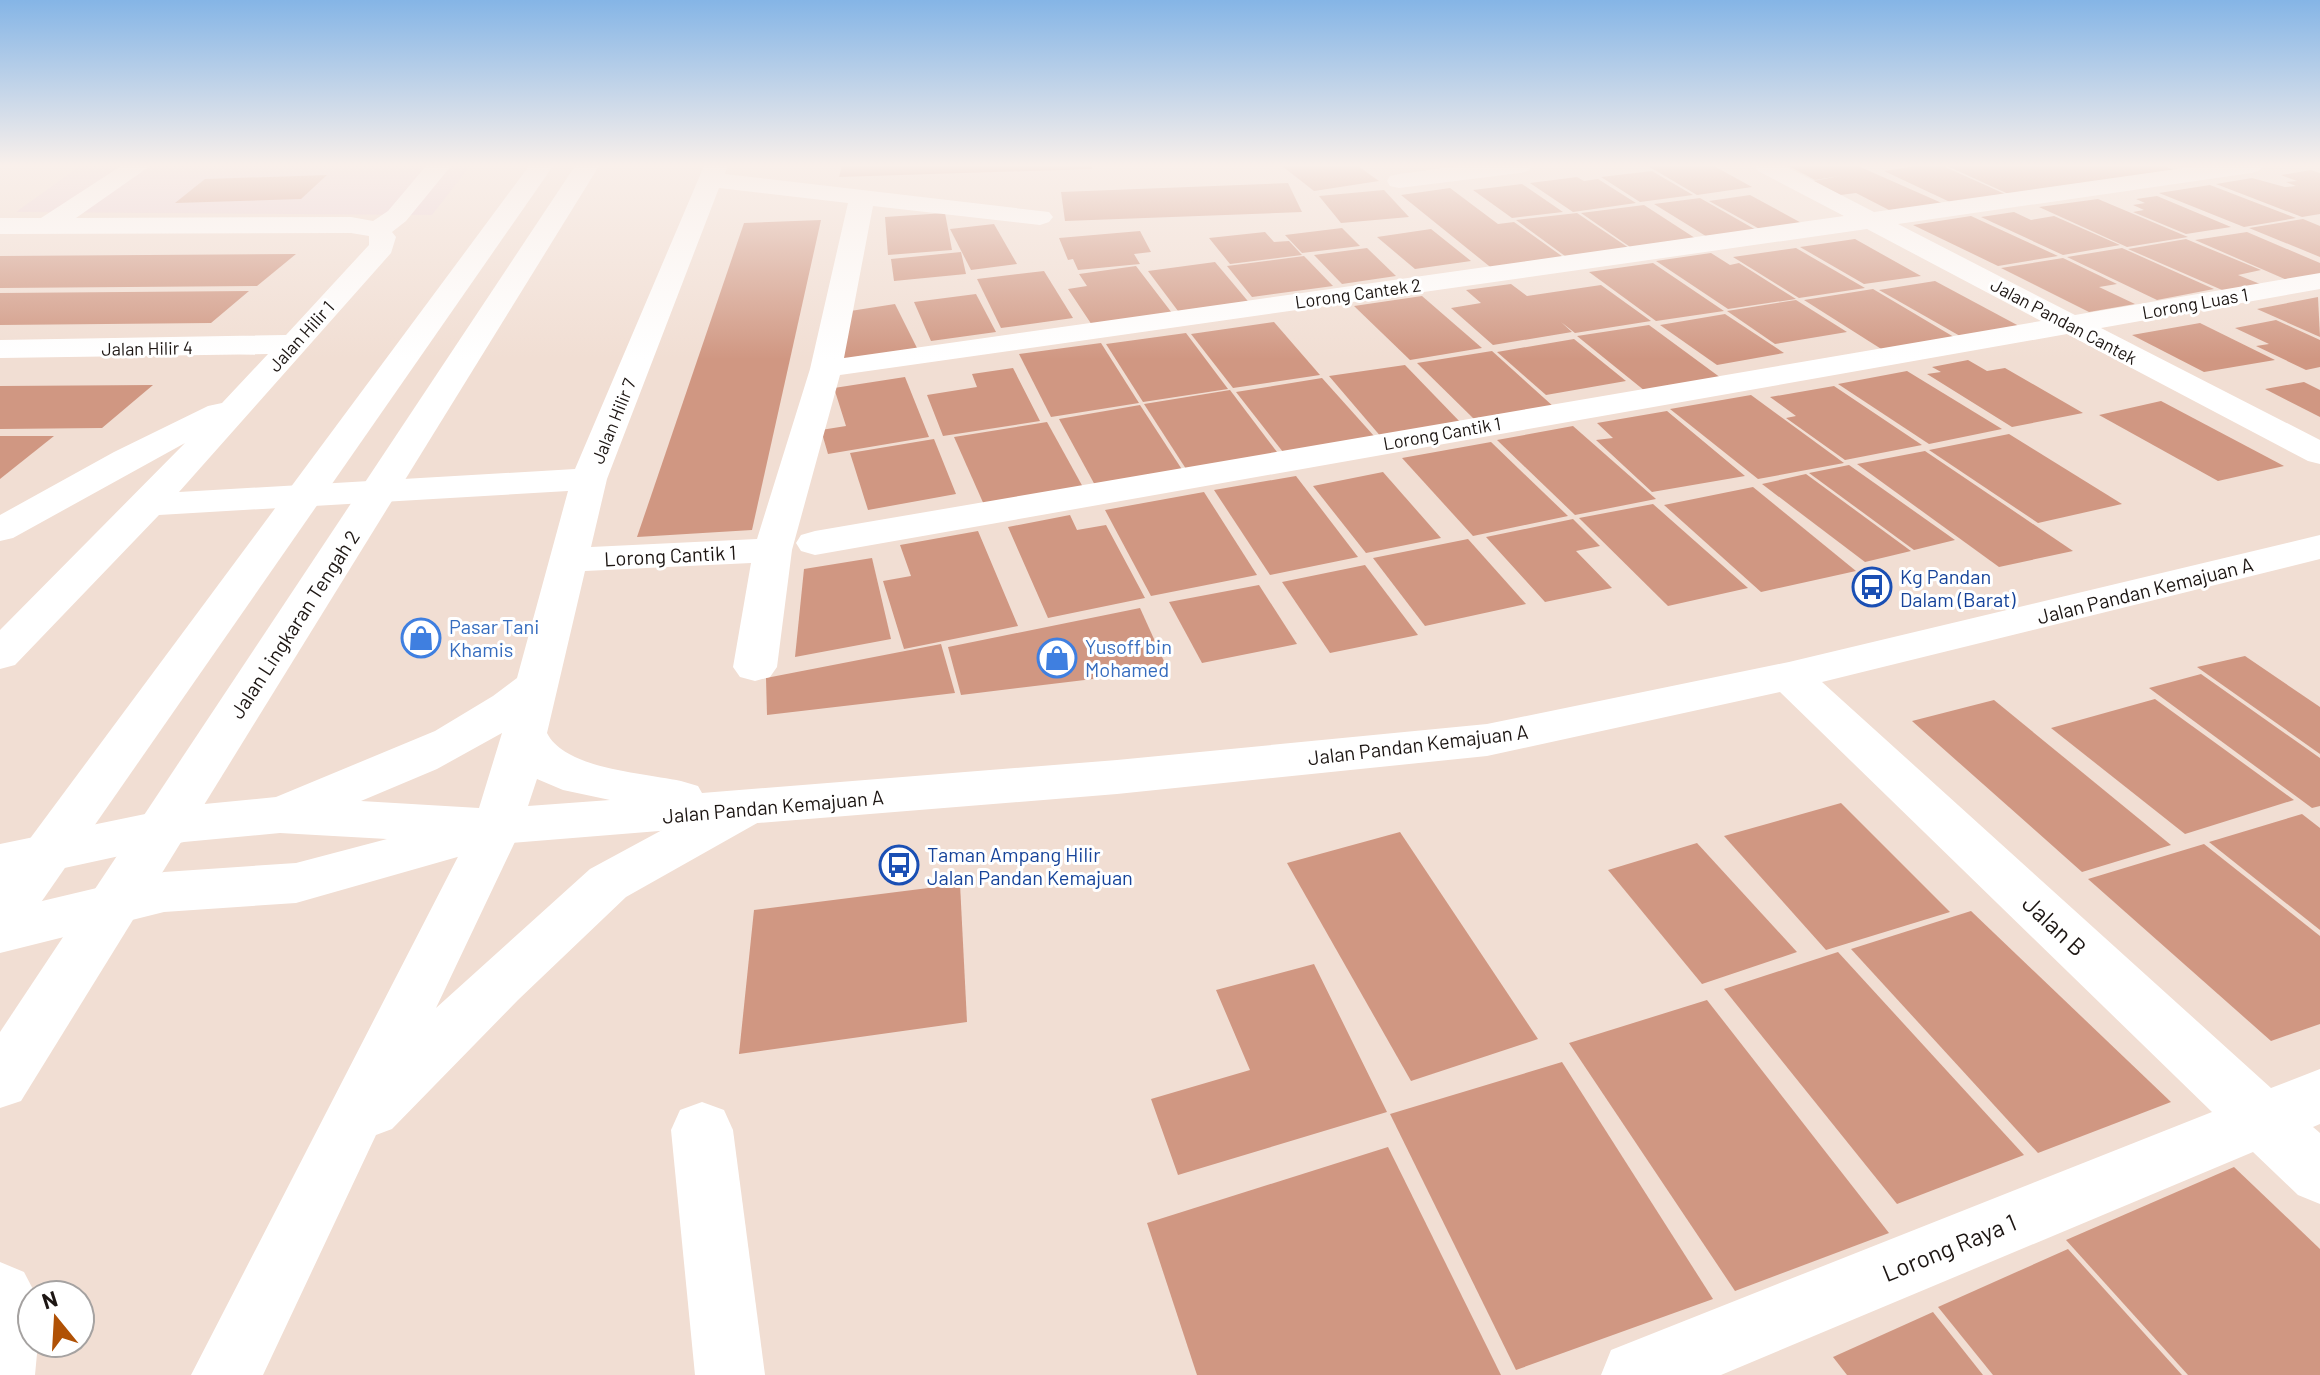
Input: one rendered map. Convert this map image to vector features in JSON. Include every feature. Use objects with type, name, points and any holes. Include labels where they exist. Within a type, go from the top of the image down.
[{"type":"main road","name":"Jalan Hilir 1","points":[[0,655],[148,505],[382,247],[383,237],[378,230]]},
{"type":"main road","name":"Jalan Lingkaran Tengah 2","points":[[0,919],[518,230]]},
{"type":"main road","name":"Jalan Lingkaran Tengah 2","points":[[0,1082],[525,230]]},
{"type":"main road","name":"Jalan Hilir 7","points":[[226,1375],[497,827],[511,786],[589,479],[690,230]]},
{"type":"main road","points":[[755,667],[773,550],[826,369],[855,230]]},
{"type":"main road","name":"Lorong Cantek 2","points":[[846,367],[1793,230]]},
{"type":"main road","name":"Jalan Pandan Cantek","points":[[1891,230],[2320,454]]},
{"type":"main road","name":"Lorong Luas 1","points":[[2070,324],[2320,281]]},
{"type":"main road","name":"Lorong Cantik 1","points":[[815,543],[2070,324]]},
{"type":"main road","name":"Jalan Hilir 4","points":[[0,349],[294,344]]},
{"type":"main road","points":[[7,522],[241,403]]},
{"type":"main road","points":[[148,505],[589,479]]},
{"type":"main road","name":"Jalan Pandan Kemajuan A","points":[[0,863],[184,824],[280,815],[497,827],[1117,777],[1487,740],[1789,676],[2320,547]]},
{"type":"main road","name":"Lorong Cantik 1","points":[[567,560],[773,550]]},
{"type":"main road","name":"Jalan B","points":[[1789,676],[2320,1174]]},
{"type":"main road","points":[[280,815],[445,746],[505,712],[536,685]]},
{"type":"main road","points":[[524,732],[536,757],[563,773],[742,809]]},
{"type":"main road","points":[[345,1135],[498,984],[608,883],[742,809]]},
{"type":"main road","name":"Jalan Pandan Kemajuan A","points":[[0,932],[164,892],[296,883],[497,827]]},
{"type":"main road","name":"Lorong Raya 1","points":[[1636,1375],[2320,1096]]},
{"type":"main road","points":[[702,1130],[730,1375]]},
{"type":"main road","points":[[0,1296],[7,1307],[0,1375]]},
{"type":"building","points":[[742,230],[819,230],[752,530],[637,537]]},
{"type":"building","points":[[886,230],[948,230],[952,250],[888,255]]},
{"type":"building","points":[[951,230],[998,230],[1017,264],[971,270]]},
{"type":"building","points":[[1344,230],[1360,246],[1302,253],[1285,235]]},
{"type":"building","points":[[1432,230],[1471,261],[1415,269],[1377,237]]},
{"type":"building","points":[[1445,230],[1525,230],[1566,259],[1494,270]]},
{"type":"building","points":[[1530,230],[1603,230],[1632,250],[1569,259]]},
{"type":"building","points":[[1606,230],[1683,230],[1698,240],[1633,249]]},
{"type":"building","points":[[1696,230],[1758,231],[1709,238]]},
{"type":"building","points":[[1924,230],[2002,230],[2058,256],[1998,266]]},
{"type":"building","points":[[2009,230],[2086,230],[2120,245],[2063,255]]},
{"type":"building","points":[[2090,230],[2172,230],[2188,237],[2127,247]]},
{"type":"building","points":[[2177,230],[2211,230],[2186,234]]},
{"type":"building","points":[[2254,230],[2320,230],[2320,257]]},
{"type":"building","points":[[1140,231],[1151,252],[1134,254],[1140,264],[1078,270],[1073,259],[1068,260],[1059,238]]},
{"type":"building","points":[[1265,232],[1274,242],[1289,241],[1302,255],[1230,264],[1209,238]]},
{"type":"building","points":[[2247,232],[2320,263],[2320,275],[2287,280],[2195,240]]},
{"type":"building","points":[[1855,239],[1921,276],[1864,284],[1800,247]]},
{"type":"building","points":[[2186,239],[2261,270],[2238,275],[2265,286],[2229,293],[2128,249]]},
{"type":"building","points":[[1367,248],[1396,276],[1342,284],[1314,255]]},
{"type":"building","points":[[1796,248],[1865,288],[1799,298],[1733,257]]},
{"type":"building","points":[[2122,248],[2214,289],[2157,300],[2067,257]]},
{"type":"building","points":[[961,252],[966,274],[894,281],[891,259]]},
{"type":"building","points":[[1711,253],[1730,265],[1739,263],[1796,299],[1728,309],[1656,261]]},
{"type":"building","points":[[296,254],[257,286],[0,288],[0,256]]},
{"type":"building","points":[[1304,256],[1333,286],[1252,297],[1227,266]]},
{"type":"building","points":[[2063,258],[2117,284],[2099,287],[2135,304],[2089,312],[2001,268]]},
{"type":"building","points":[[1215,262],[1252,306],[1181,315],[1148,271]]},
{"type":"building","points":[[1653,263],[1724,311],[1656,321],[1589,272]]},
{"type":"building","points":[[1136,266],[1172,313],[1092,325],[1068,289],[1087,286],[1079,274]]},
{"type":"building","points":[[1044,271],[1073,318],[1001,328],[977,279]]},
{"type":"building","points":[[1935,281],[2019,326],[1960,336],[1879,290]]},
{"type":"building","points":[[1511,284],[1527,296],[1601,285],[1651,321],[1575,333],[1561,322],[1572,332],[1493,345],[1451,308],[1481,303],[1466,290]]},
{"type":"building","points":[[1873,289],[1959,340],[1886,352],[1804,300]]},
{"type":"building","points":[[249,291],[211,323],[0,325],[0,293]]},
{"type":"building","points":[[976,294],[996,332],[931,341],[914,302]]},
{"type":"building","points":[[1422,296],[1482,348],[1410,360],[1354,306]]},
{"type":"building","points":[[2318,297],[2320,337],[2257,309]]},
{"type":"building","points":[[1796,300],[1847,332],[1775,344],[1727,311]]},
{"type":"building","points":[[895,304],[920,354],[837,366],[844,312]]},
{"type":"building","points":[[1725,314],[1784,353],[1717,365],[1660,325]]},
{"type":"building","points":[[2276,320],[2320,340],[2320,367],[2306,370],[2256,346],[2269,344],[2235,328]]},
{"type":"building","points":[[1274,322],[1320,375],[1233,388],[1191,334]]},
{"type":"building","points":[[2200,323],[2275,360],[2204,372],[2132,335]]},
{"type":"building","points":[[1649,325],[1721,378],[1645,391],[1577,336]]},
{"type":"building","points":[[1186,333],[1228,389],[1143,402],[1106,344]]},
{"type":"building","points":[[1574,339],[1626,381],[1546,395],[1497,352]]},
{"type":"building","points":[[1101,343],[1139,403],[1051,417],[1019,354]]},
{"type":"building","points":[[1492,351],[1554,407],[1475,420],[1417,363]]},
{"type":"building","points":[[1968,360],[1987,371],[2005,368],[2083,413],[2012,427],[1927,374],[1941,372],[1932,367]]},
{"type":"building","points":[[1405,365],[1463,425],[1382,438],[1329,376]]},
{"type":"building","points":[[1013,368],[1040,421],[943,436],[927,395],[977,387],[972,374]]},
{"type":"building","points":[[1907,371],[2002,429],[1929,444],[1838,384]]},
{"type":"building","points":[[905,377],[929,437],[828,454],[821,430],[846,426],[834,388]]},
{"type":"building","points":[[1322,378],[1374,436],[1283,452],[1236,392]]},
{"type":"building","points":[[2304,382],[2320,390],[2320,417],[2265,389]]},
{"type":"building","points":[[153,385],[102,428],[0,429],[0,386]]},
{"type":"building","points":[[1834,386],[1922,445],[1845,460],[1786,418],[1796,416],[1770,397]]},
{"type":"building","points":[[1230,390],[1280,456],[1188,472],[1144,404]]},
{"type":"building","points":[[1751,395],[1844,463],[1758,479],[1670,409]]},
{"type":"building","points":[[2161,401],[2284,466],[2218,481],[2099,415]]},
{"type":"building","points":[[1140,405],[1183,471],[1096,487],[1059,419]]},
{"type":"building","points":[[1667,411],[1745,476],[1652,492],[1596,440],[1613,438],[1597,423]]},
{"type":"building","points":[[1047,422],[1084,489],[985,507],[954,437]]},
{"type":"building","points":[[1573,426],[1656,499],[1575,515],[1497,440]]},
{"type":"building","points":[[2009,434],[2122,504],[2038,523],[1929,450]]},
{"type":"building","points":[[0,436],[54,436],[0,479]]},
{"type":"building","points":[[934,439],[956,494],[868,510],[850,453]]},
{"type":"building","points":[[1491,442],[1568,516],[1473,536],[1402,458]]},
{"type":"building","points":[[1925,451],[2073,551],[1999,567],[1857,464]]},
{"type":"building","points":[[1849,465],[1955,540],[1914,550],[1809,473]]},
{"type":"building","points":[[1383,472],[1441,538],[1366,553],[1313,486]]},
{"type":"building","points":[[1806,474],[1911,551],[1865,562],[1762,484]]},
{"type":"building","points":[[1296,476],[1358,557],[1270,575],[1214,490]]},
{"type":"building","points":[[1753,487],[1856,571],[1761,592],[1664,505]]},
{"type":"building","points":[[1204,492],[1257,575],[1151,596],[1105,510]]},
{"type":"building","points":[[1653,504],[1748,588],[1668,606],[1579,518]]},
{"type":"building","points":[[1070,515],[1077,530],[1106,525],[1145,598],[1048,618],[1008,527]]},
{"type":"building","points":[[1573,519],[1600,546],[1576,551],[1612,588],[1545,602],[1486,537]]},
{"type":"building","points":[[978,531],[1018,626],[904,649],[883,581],[911,576],[900,545]]},
{"type":"building","points":[[1468,539],[1526,604],[1425,626],[1373,558]]},
{"type":"building","points":[[872,558],[891,639],[795,657],[804,569]]},
{"type":"building","points":[[1365,565],[1418,635],[1330,653],[1282,582]]},
{"type":"building","points":[[1259,585],[1297,644],[1202,663],[1169,602]]},
{"type":"building","name":"Yusoff bin Mohamed","points":[[1140,608],[1168,670],[961,695],[948,647]]},
{"type":"building","points":[[941,644],[955,693],[767,715],[766,678]]},
{"type":"building","points":[[2245,656],[2320,707],[2320,754],[2197,667]]},
{"type":"building","points":[[2201,674],[2320,758],[2320,806],[2312,808],[2149,688]]},
{"type":"building","points":[[2155,699],[2294,800],[2185,834],[2051,728]]},
{"type":"building","points":[[1994,700],[2171,845],[2082,872],[1912,721]]},
{"type":"building","points":[[1841,803],[1950,912],[1826,950],[1724,836]]},
{"type":"building","points":[[2302,814],[2320,828],[2320,930],[2209,842]]},
{"type":"building","points":[[1400,832],[1538,1039],[1411,1081],[1287,863]]},
{"type":"building","points":[[1697,843],[1797,952],[1702,984],[1608,870]]},
{"type":"building","points":[[2204,844],[2320,936],[2320,1024],[2271,1041],[2088,879]]},
{"type":"building","points":[[960,884],[967,1022],[739,1054],[754,910]]},
{"type":"building","points":[[1971,911],[2171,1102],[2038,1153],[1851,949]]},
{"type":"building","points":[[1838,952],[2024,1155],[1897,1204],[1724,989]]},
{"type":"building","points":[[1314,964],[1387,1112],[1178,1175],[1151,1099],[1250,1070],[1216,990]]},
{"type":"building","points":[[1707,1000],[1889,1233],[1735,1291],[1569,1043]]},
{"type":"building","points":[[1562,1062],[1713,1299],[1516,1370],[1390,1114]]},
{"type":"building","points":[[1388,1147],[1501,1375],[1197,1375],[1147,1223]]},
{"type":"building","points":[[2234,1167],[2320,1249],[2320,1375],[2188,1375],[2066,1240]]},
{"type":"building","points":[[2068,1249],[2182,1375],[1993,1375],[1938,1307]]},
{"type":"building","points":[[1933,1312],[1983,1375],[1847,1375],[1833,1357]]},
{"type":"place","name":"Kg Pandan Dalam (Barat)","points":[[1872,587]]},
{"type":"place","name":"Pasar Tani Khamis","points":[[421,638]]},
{"type":"place","name":"Yusoff bin Mohamed","points":[[1057,658]]},
{"type":"place","name":"Taman Ampang Hilir Jalan Pandan Kemajuan","points":[[899,865]]}]
